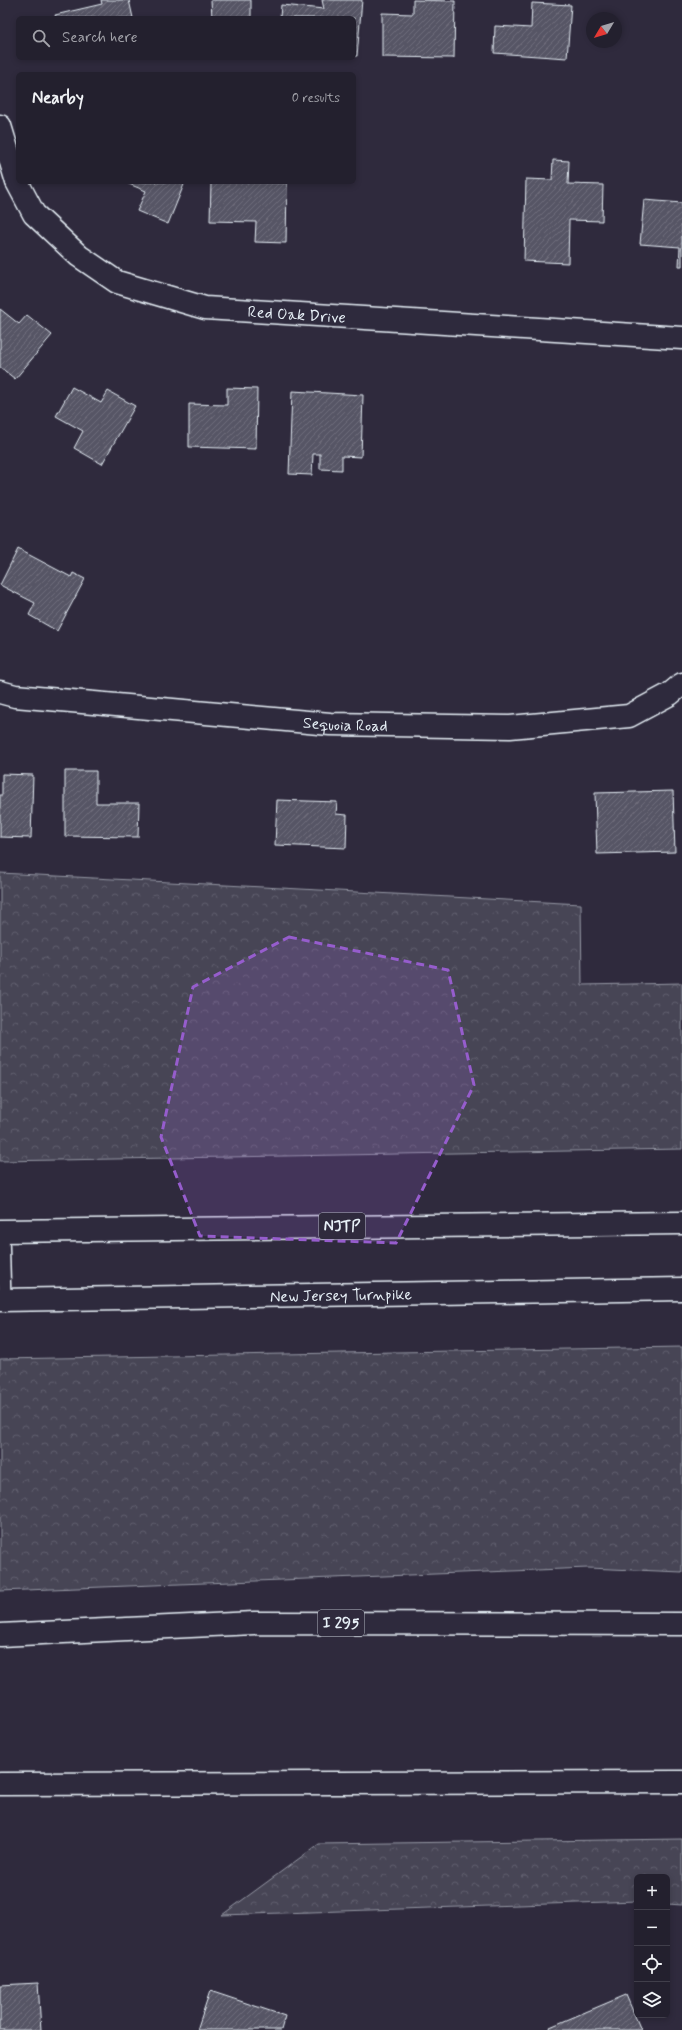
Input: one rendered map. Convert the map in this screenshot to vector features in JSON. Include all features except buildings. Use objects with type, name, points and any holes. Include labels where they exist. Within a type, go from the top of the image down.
[{"type":"main road","name":"Red Oak Drive","points":[[0,126],[16,179]]},
{"type":"main road","name":"Red Oak Drive","points":[[18,184],[34,214],[80,256],[118,282],[205,308],[682,338]]},
{"type":"main road","name":"Sequoia Road","points":[[0,692],[15,696],[330,724],[510,727],[629,716],[670,694],[682,684]]},
{"type":"main road","name":"NJTP","points":[[1,1231],[682,1223]]},
{"type":"main road","name":"New Jersey Turnpike","points":[[3,1300],[682,1289]]},
{"type":"main road","name":"I 295","points":[[0,1635],[254,1623],[682,1624]]},
{"type":"main road","points":[[0,1784],[682,1782]]},
{"type":"lane","points":[[1,1231],[3,1300]]},
{"type":"highlighted area","points":[[289,937],[448,970],[474,1085],[396,1243],[200,1236],[161,1137],[193,987]]},
{"type":"green space","points":[[0,873],[581,904],[582,985],[682,983],[682,1149],[0,1161]]},
{"type":"green space","points":[[682,1347],[682,1572],[588,1568],[0,1591],[0,1359]]},
{"type":"green space","points":[[682,1839],[682,1905],[670,1904],[670,1874],[634,1874],[634,1901],[222,1915],[319,1844]]}]
